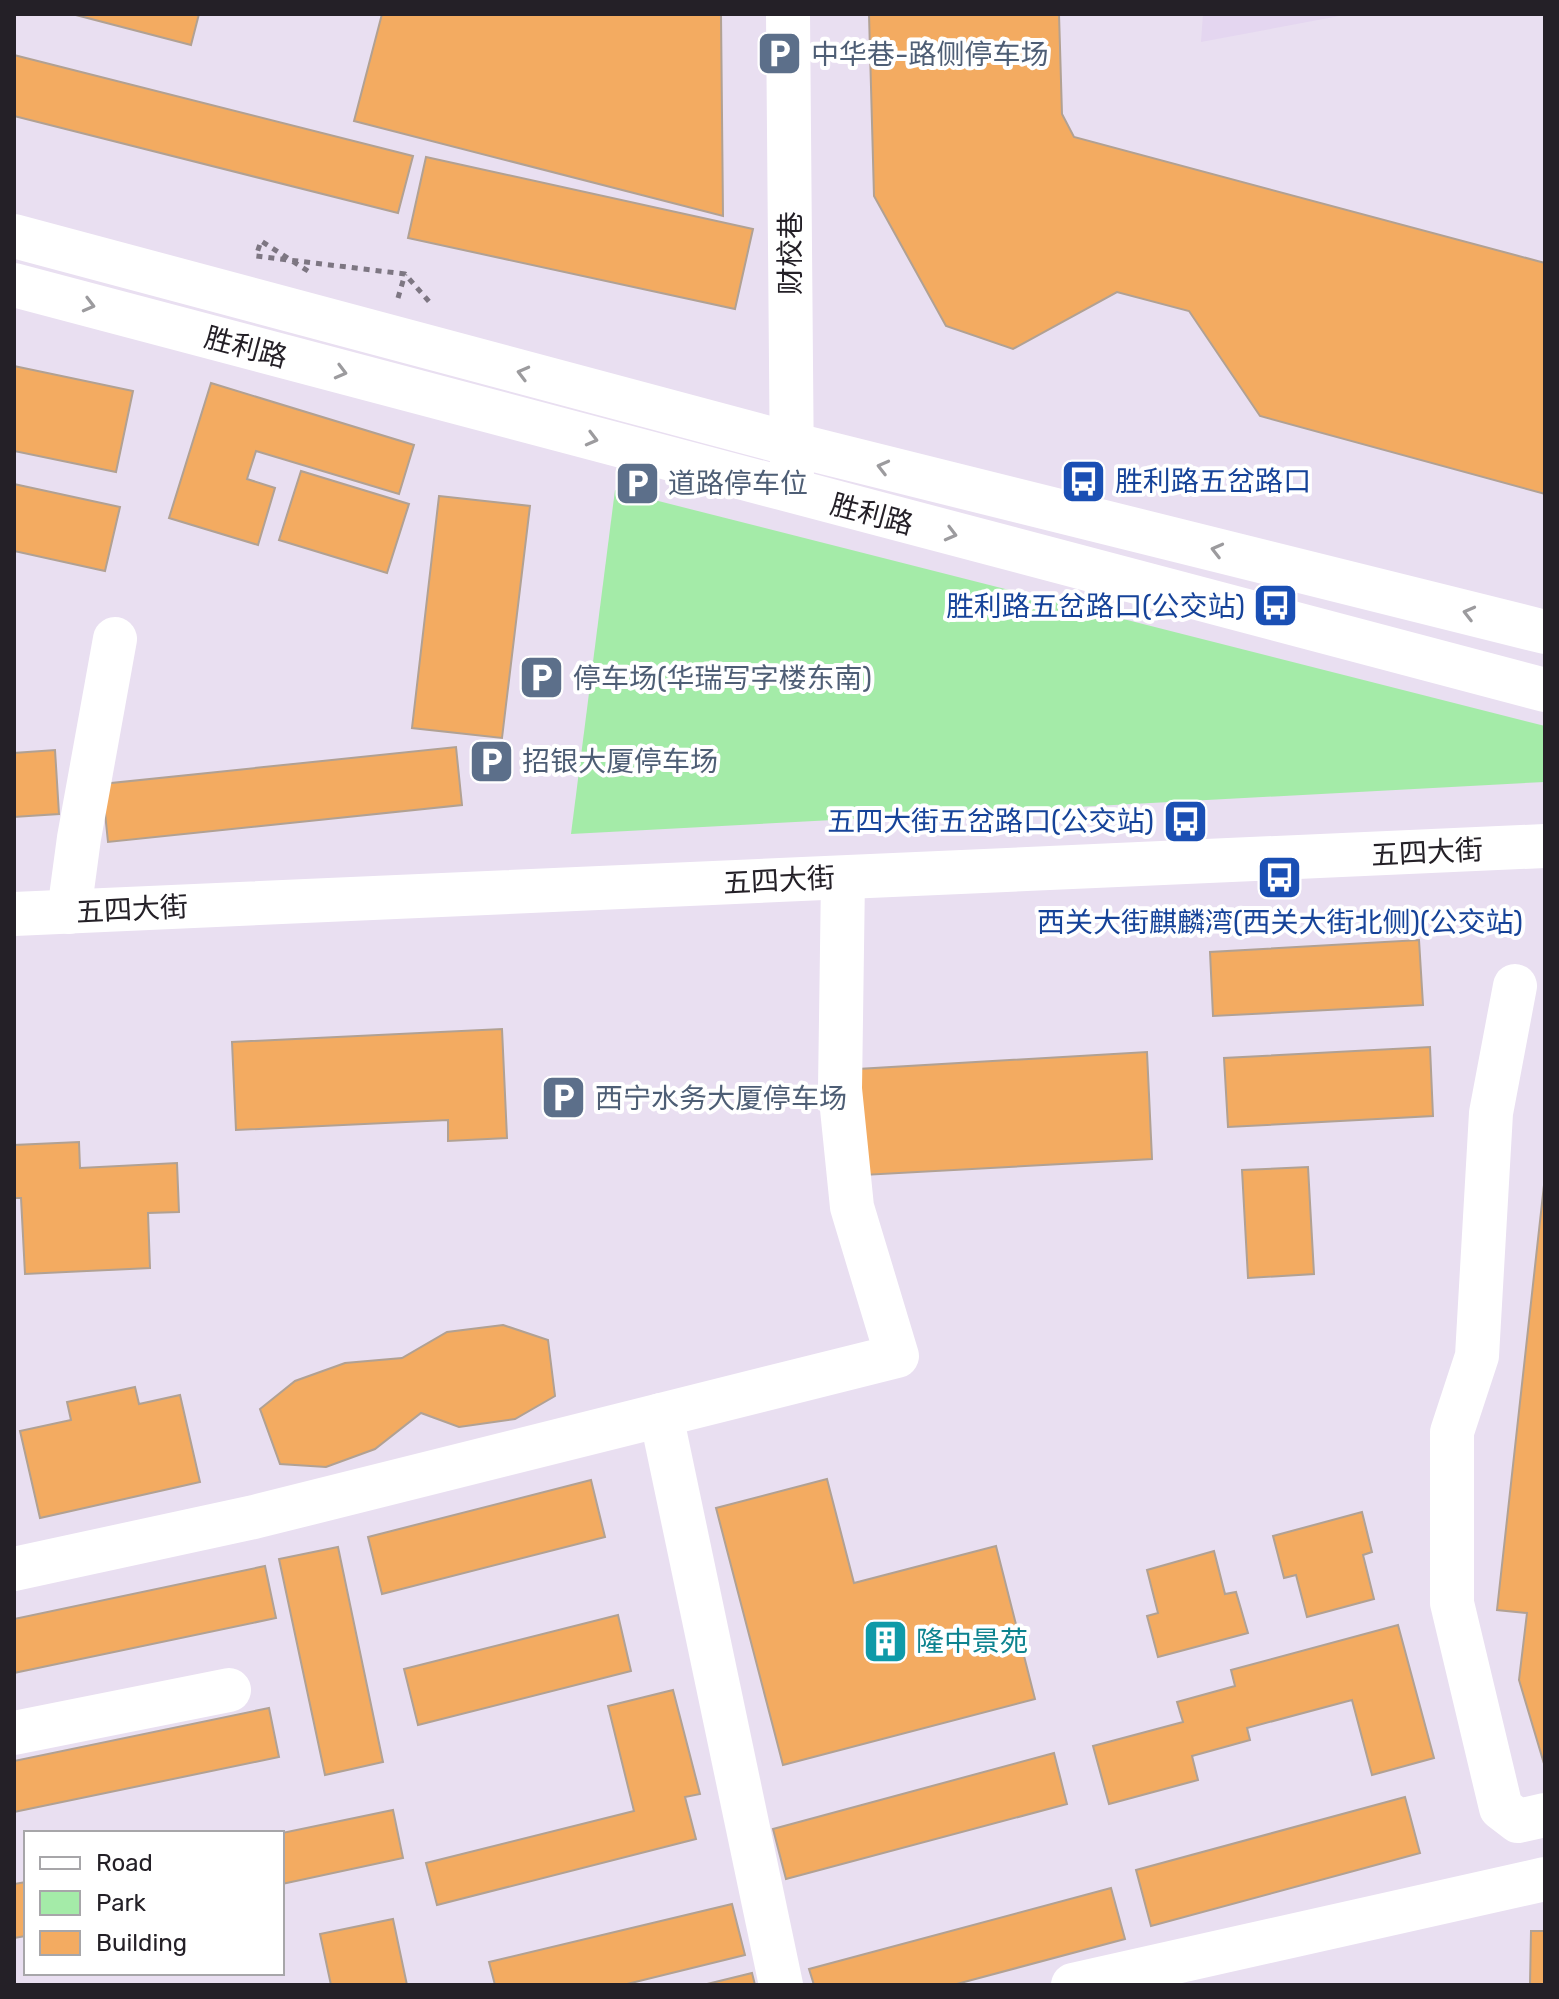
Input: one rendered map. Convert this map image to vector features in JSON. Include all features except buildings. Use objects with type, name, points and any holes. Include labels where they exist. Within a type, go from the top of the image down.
[{"type":"main road","name":"财校巷","points":[[788,14],[792,493]]},
{"type":"main road","name":"胜利路","points":[[14,236],[791,444],[1545,632]]},
{"type":"main road","name":"胜利路","points":[[14,285],[1545,690]]},
{"type":"main road","points":[[69,912],[79,838],[115,639]]},
{"type":"main road","name":"五四大街","points":[[14,914],[1545,846]]},
{"type":"main road","points":[[14,1569],[254,1517],[897,1356],[852,1207],[840,1089],[843,878]]},
{"type":"main road","points":[[1515,986],[1491,1113],[1477,1356],[1452,1432],[1452,1603],[1501,1808],[1518,1821],[1545,1815]]},
{"type":"main road","points":[[661,1415],[781,1985]]},
{"type":"main road","points":[[14,1733],[229,1690]]},
{"type":"main road","points":[[1073,1985],[1545,1879]]},
{"type":"path","points":[[256,256],[405,274]]},
{"type":"shaded area","points":[[1203,14],[1350,14],[1201,42]]},
{"type":"green space","points":[[615,490],[1545,726],[1545,782],[571,834]]},
{"type":"place","name":"中华巷-路侧停车场","points":[[780,54]]},
{"type":"place","name":"胜利路五岔路口","points":[[1084,481]]},
{"type":"place","name":"道路停车位","points":[[637,483]]},
{"type":"place","name":"胜利路五岔路口(公交站)","points":[[1276,606]]},
{"type":"place","name":"停车场(华瑞写字楼东南)","points":[[542,678]]},
{"type":"place","name":"招银大厦停车场","points":[[491,761]]},
{"type":"place","name":"五四大街五岔路口(公交站)","points":[[1185,821]]},
{"type":"place","name":"西关大街麒麟湾(西关大街北侧)(公交站)","points":[[1280,877]]},
{"type":"place","name":"西宁水务大厦停车场","points":[[564,1098]]},
{"type":"place","name":"隆中景苑","points":[[885,1641]]}]
